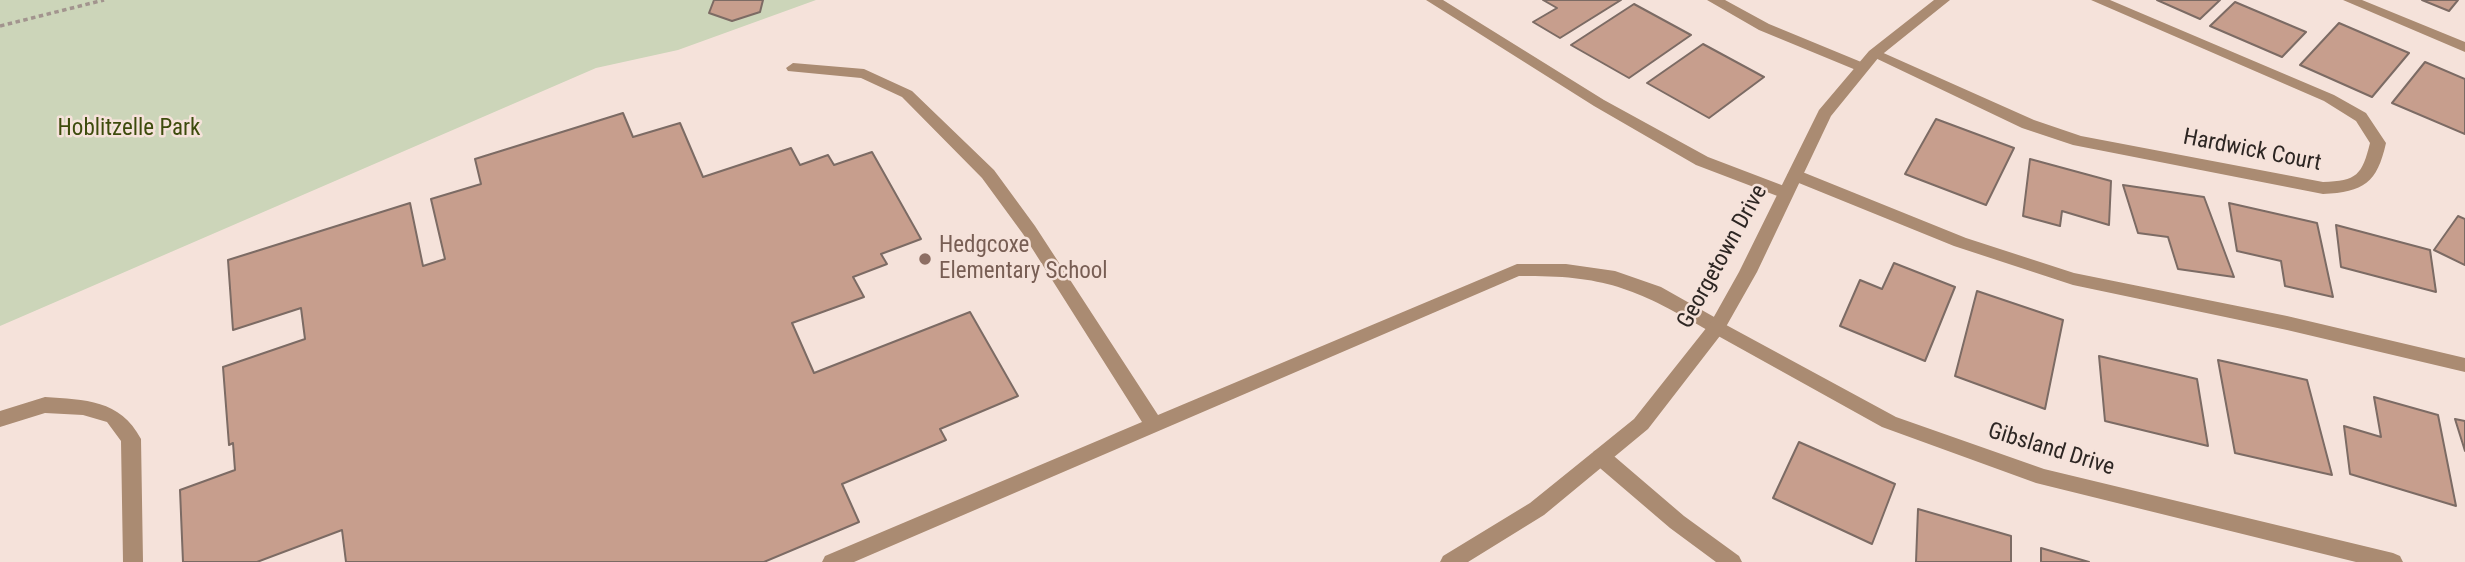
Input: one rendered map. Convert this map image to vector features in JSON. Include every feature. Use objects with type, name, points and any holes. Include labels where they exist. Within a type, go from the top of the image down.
[{"type":"street","points":[[1433,0],[1599,103],[1702,160],[1786,193]]},
{"type":"street","name":"Hardwick Court","points":[[1714,0],[1774,31],[1867,61],[2028,124],[2079,141],[2323,188],[2341,188],[2364,181],[2372,170],[2378,143],[2361,117],[2329,98],[2098,0]]},
{"type":"street","name":"Georgetown Drive","points":[[1450,562],[1537,509],[1641,425],[1717,327],[1748,272],[1824,114],[1867,61],[1943,0]]},
{"type":"street","points":[[2350,0],[2465,47]]},
{"type":"street","points":[[793,68],[864,74],[907,94],[988,174],[1029,230],[1154,425]]},
{"type":"street","points":[[1794,175],[1960,242],[2073,279],[2287,323],[2465,365]]},
{"type":"street","name":"Gibsland Drive","points":[[832,562],[1517,270],[1556,269],[1604,275],[1646,288],[1889,422],[2043,477],[2393,562]]},
{"type":"street","points":[[0,419],[45,405],[83,407],[114,417],[131,439],[133,562]]},
{"type":"street","points":[[1601,457],[1677,522],[1731,562]]},
{"type":"path","points":[[0,26],[104,0]]},
{"type":"green space","name":"Hoblitzelle Park","points":[[0,0],[816,0],[678,50],[596,68],[0,326]]},
{"type":"building","points":[[714,0],[763,0],[760,12],[732,21],[709,13]]},
{"type":"building","points":[[1543,0],[1621,0],[1560,38],[1533,22],[1557,8]]},
{"type":"building","points":[[2157,0],[2220,0],[2200,19]]},
{"type":"building","points":[[2422,0],[2458,0],[2449,11]]},
{"type":"building","points":[[2235,2],[2306,32],[2282,57],[2210,26]]},
{"type":"building","points":[[1634,4],[1691,35],[1629,78],[1571,45]]},
{"type":"building","points":[[2339,23],[2409,53],[2372,97],[2300,65]]},
{"type":"building","points":[[1703,44],[1764,77],[1709,118],[1647,83]]},
{"type":"building","points":[[2425,62],[2465,79],[2465,134],[2392,103]]},
{"type":"building","points":[[623,113],[633,137],[680,123],[703,177],[791,148],[800,165],[828,155],[834,165],[872,152],[921,239],[881,254],[887,264],[853,277],[864,297],[792,323],[814,373],[970,312],[1018,396],[940,429],[946,440],[842,484],[859,522],[764,562],[346,562],[342,530],[257,562],[183,562],[180,490],[235,470],[233,443],[229,445],[223,367],[305,339],[301,308],[233,330],[228,260],[410,203],[423,266],[445,259],[431,199],[481,184],[475,159]]},
{"type":"building","points":[[1936,119],[2014,148],[1986,205],[1905,174]]},
{"type":"building","points":[[2030,159],[2111,181],[2109,225],[2062,211],[2060,226],[2023,216]]},
{"type":"building","points":[[2123,185],[2204,197],[2234,277],[2178,269],[2168,237],[2138,233]]},
{"type":"building","points":[[2229,203],[2317,223],[2333,297],[2285,286],[2281,261],[2237,251]]},
{"type":"building","points":[[2458,216],[2465,219],[2465,265],[2434,250]]},
{"type":"building","points":[[2336,225],[2430,250],[2436,292],[2341,267]]},
{"type":"building","points":[[1894,263],[1955,287],[1925,361],[1840,326],[1860,280],[1882,289]]},
{"type":"building","points":[[1977,291],[2063,320],[2045,409],[1955,376]]},
{"type":"building","points":[[2099,356],[2197,379],[2208,446],[2105,421]]},
{"type":"building","points":[[2218,360],[2307,380],[2332,475],[2235,453]]},
{"type":"building","points":[[2374,397],[2438,415],[2456,506],[2350,474],[2344,426],[2381,437]]},
{"type":"building","points":[[2455,419],[2465,421],[2465,451]]},
{"type":"building","points":[[1799,442],[1895,484],[1872,544],[1773,498]]},
{"type":"building","points":[[1918,509],[2011,536],[2011,562],[1916,562]]},
{"type":"building","points":[[2041,548],[2089,562],[2041,562]]},
{"type":"place","name":"Hedgcoxe Elementary School","points":[[925,259]]}]
